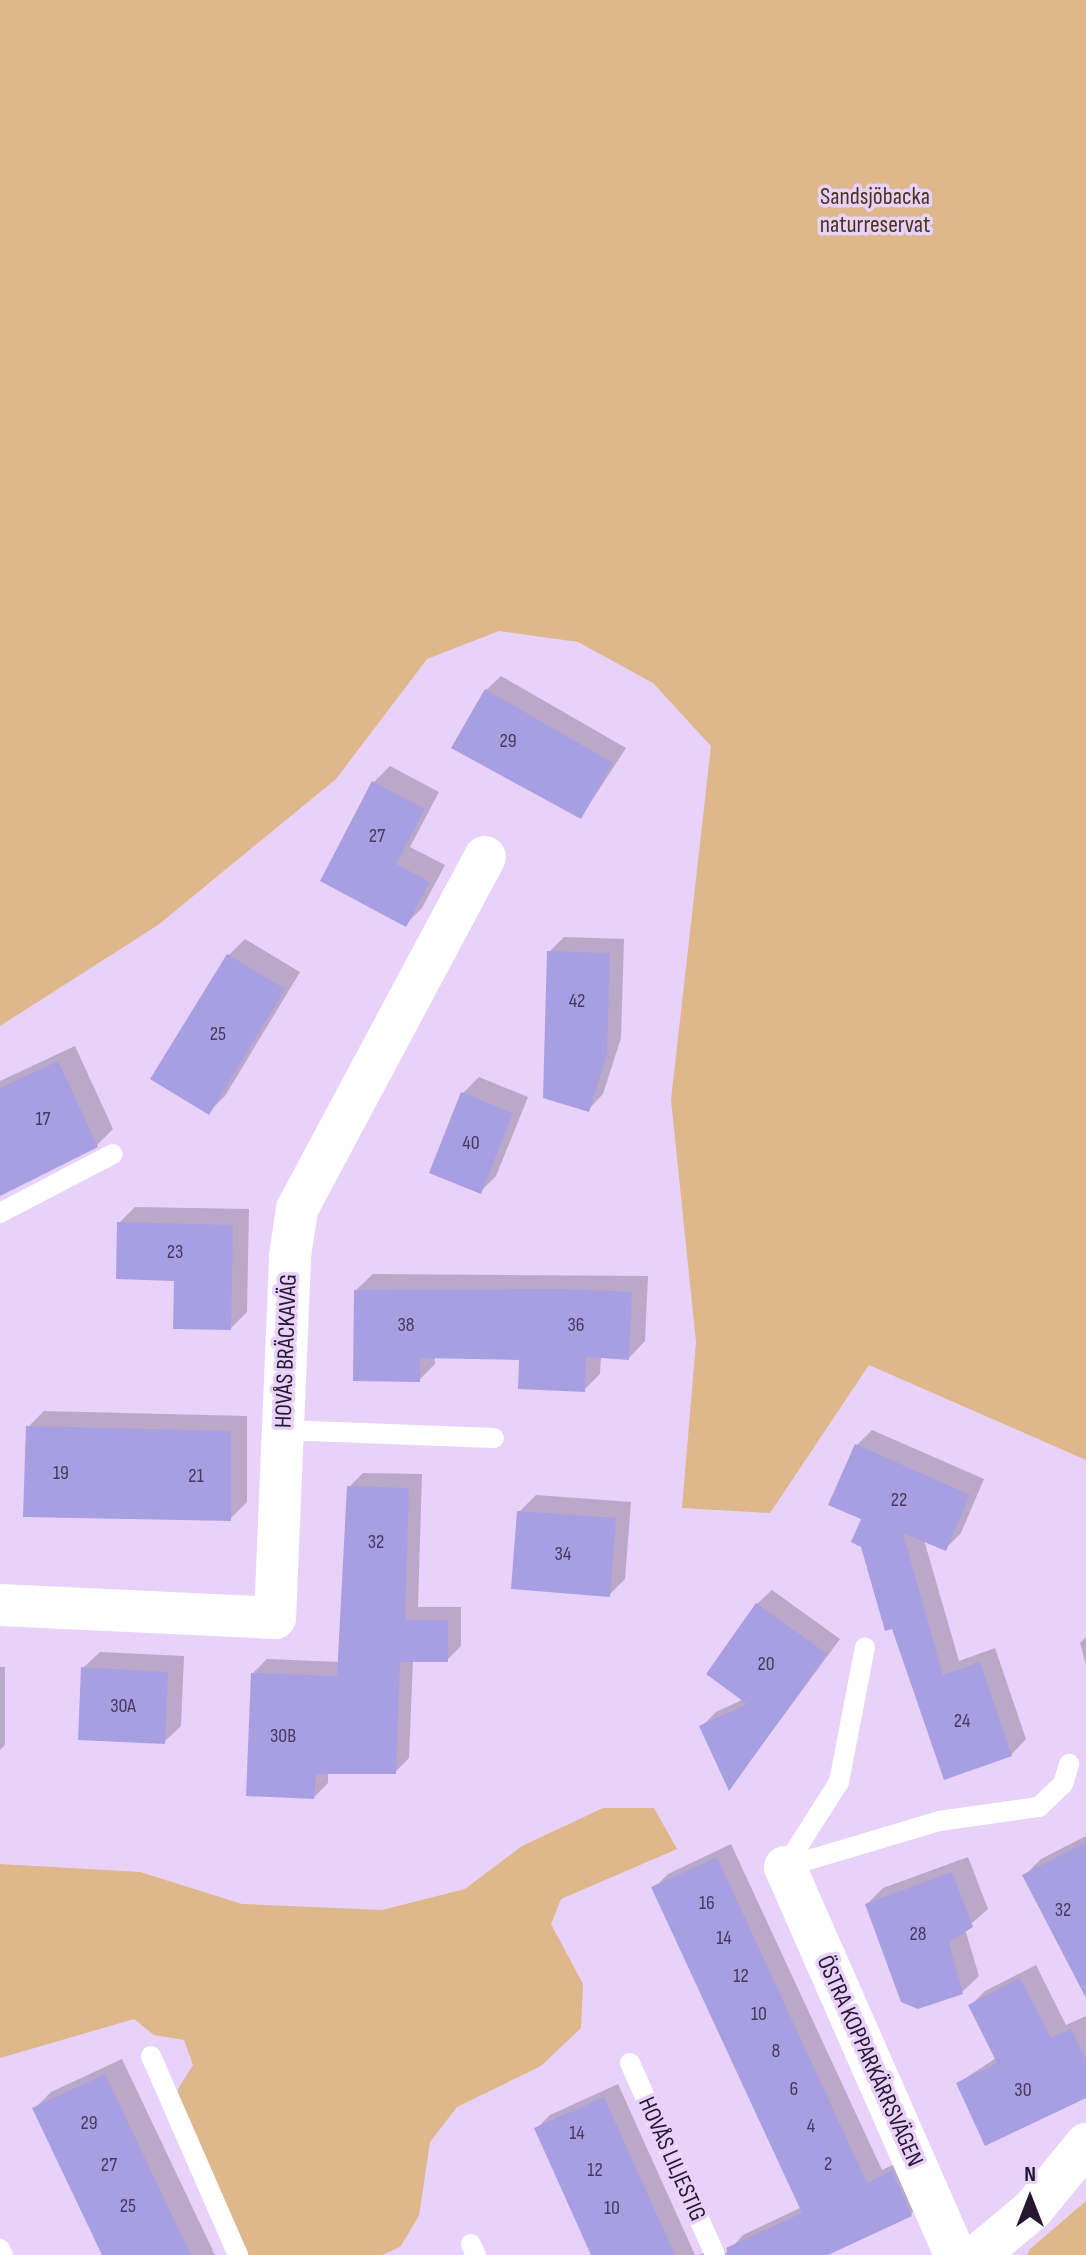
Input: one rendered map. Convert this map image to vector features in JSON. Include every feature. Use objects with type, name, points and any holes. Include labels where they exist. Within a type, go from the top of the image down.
[{"type":"street","name":"HOVÅS BRÄCKAVÄG","points":[[0,1605],[275,1618],[297,1209],[485,857]]},
{"type":"street","name":"ÖSTRA KOPPARKÄRRSVÄGEN","points":[[785,1867],[955,2255]]},
{"type":"street","points":[[978,2255],[1033,2209],[1086,2144]]},
{"type":"lane","points":[[0,1213],[113,1154]]},
{"type":"lane","points":[[283,1430],[494,1438]]},
{"type":"lane","points":[[785,1867],[839,1782],[865,1647]]},
{"type":"lane","points":[[785,1867],[939,1821],[1039,1807],[1057,1792],[1069,1764]]},
{"type":"lane","points":[[151,2056],[238,2255]]},
{"type":"lane","name":"HOVÅS LILJESTIG","points":[[630,2063],[715,2255]]},
{"type":"lane","points":[[0,2249],[3,2255]]},
{"type":"green space","name":"Sandsjöbacka naturreservat","points":[[0,0],[1086,0],[1086,1460],[869,1365],[770,1513],[682,1508],[696,1342],[671,1100],[711,746],[653,683],[578,642],[499,631],[427,659],[336,779],[158,925],[0,1026]]},
{"type":"green space","points":[[603,1808],[654,1808],[677,1849],[561,1899],[551,1924],[583,1984],[581,2028],[541,2066],[457,2107],[430,2142],[419,2216],[400,2247],[382,2255],[249,2255],[178,2099],[178,2089],[193,2065],[184,2040],[154,2035],[134,2019],[0,2058],[0,1864],[140,1872],[242,1904],[382,1910],[465,1889],[522,1846]]},
{"type":"green space","points":[[1086,2201],[1086,2255],[1027,2255],[1030,2249]]},
{"type":"building","points":[[485,689],[613,763],[581,819],[451,748]]},
{"type":"building","points":[[372,781],[425,809],[396,864],[430,882],[406,927],[320,881]]},
{"type":"building","points":[[547,951],[610,953],[607,1054],[589,1112],[543,1098]]},
{"type":"building","points":[[227,954],[285,989],[209,1115],[150,1079]]},
{"type":"building","points":[[58,1061],[98,1147],[0,1196],[0,1088]]},
{"type":"building","points":[[461,1092],[513,1113],[481,1194],[429,1173]]},
{"type":"building","points":[[117,1222],[233,1225],[231,1330],[173,1329],[174,1281],[116,1279]]},
{"type":"building","points":[[561,1289],[632,1292],[629,1360],[586,1357],[585,1392],[518,1389],[519,1360],[420,1358],[420,1382],[353,1381],[354,1290]]},
{"type":"building","points":[[26,1426],[231,1431],[231,1521],[23,1517]]},
{"type":"building","points":[[855,1444],[970,1495],[946,1551],[903,1533],[943,1675],[980,1662],[1012,1756],[944,1780],[892,1629],[885,1631],[861,1547],[851,1542],[861,1519],[828,1505]]},
{"type":"building","points":[[347,1486],[409,1488],[405,1620],[448,1620],[448,1662],[400,1662],[396,1774],[316,1774],[314,1799],[246,1796],[251,1673],[337,1676]]},
{"type":"building","points":[[517,1511],[616,1518],[610,1597],[511,1589]]},
{"type":"building","points":[[756,1603],[827,1654],[729,1791],[699,1726],[747,1704],[706,1674]]},
{"type":"building","points":[[81,1667],[168,1672],[165,1744],[78,1740]]},
{"type":"building","points":[[1086,1842],[1086,1998],[1022,1875]]},
{"type":"building","points":[[717,1857],[867,2183],[892,2171],[912,2216],[828,2255],[728,2255],[726,2248],[802,2213],[651,1887]]},
{"type":"building","points":[[952,1872],[973,1927],[949,1942],[963,1994],[918,2009],[901,2002],[865,1904]]},
{"type":"building","points":[[1020,1978],[1051,2038],[1071,2029],[1086,2060],[1086,2098],[985,2146],[956,2083],[997,2063],[968,2005]]},
{"type":"building","points":[[105,2074],[191,2255],[102,2255],[32,2108]]},
{"type":"building","points":[[604,2097],[675,2255],[591,2255],[534,2128]]}]
